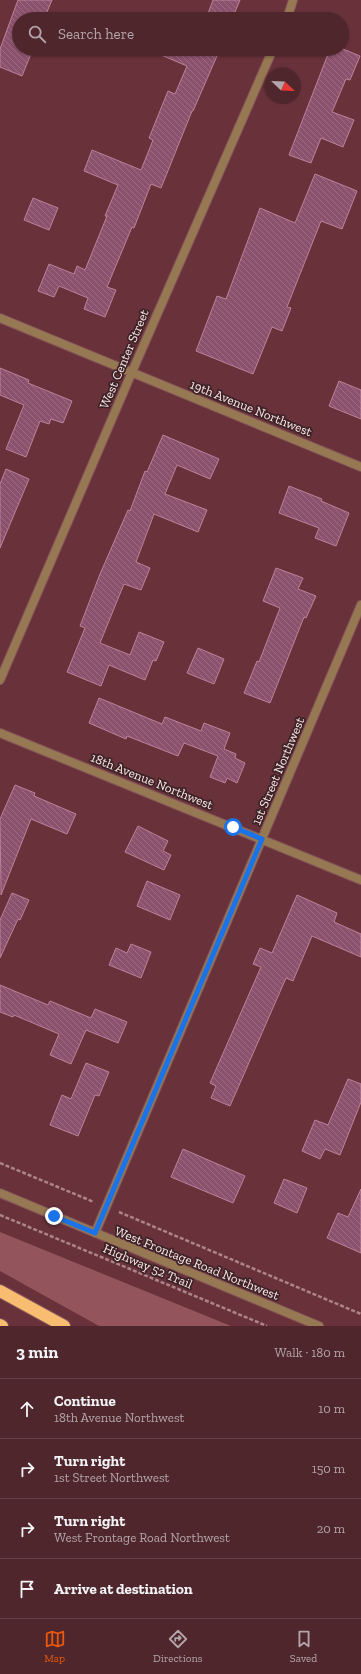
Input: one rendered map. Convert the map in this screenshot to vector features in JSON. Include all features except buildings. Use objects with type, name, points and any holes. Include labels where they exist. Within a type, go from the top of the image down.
[{"type":"highway","points":[[0,1290],[64,1326]]},
{"type":"street","points":[[289,12],[293,0]]},
{"type":"street","name":"West Center Street","points":[[0,680],[270,56]]},
{"type":"street","name":"19th Avenue Northwest","points":[[0,318],[361,467]]},
{"type":"street","name":"1st Street Northwest","points":[[95,1233],[361,605]]},
{"type":"street","name":"18th Avenue Northwest","points":[[0,733],[361,880]]},
{"type":"street","name":"West Frontage Road Northwest","points":[[0,1193],[319,1326]]},
{"type":"path","points":[[0,1163],[361,1314]]},
{"type":"path","name":"Highway 52 Trail","points":[[0,1215],[267,1326]]},
{"type":"shaded area","points":[[0,1232],[231,1326],[99,1326],[0,1271]]},
{"type":"route","points":[[54,1216],[95,1233],[262,839],[233,827]]}]
